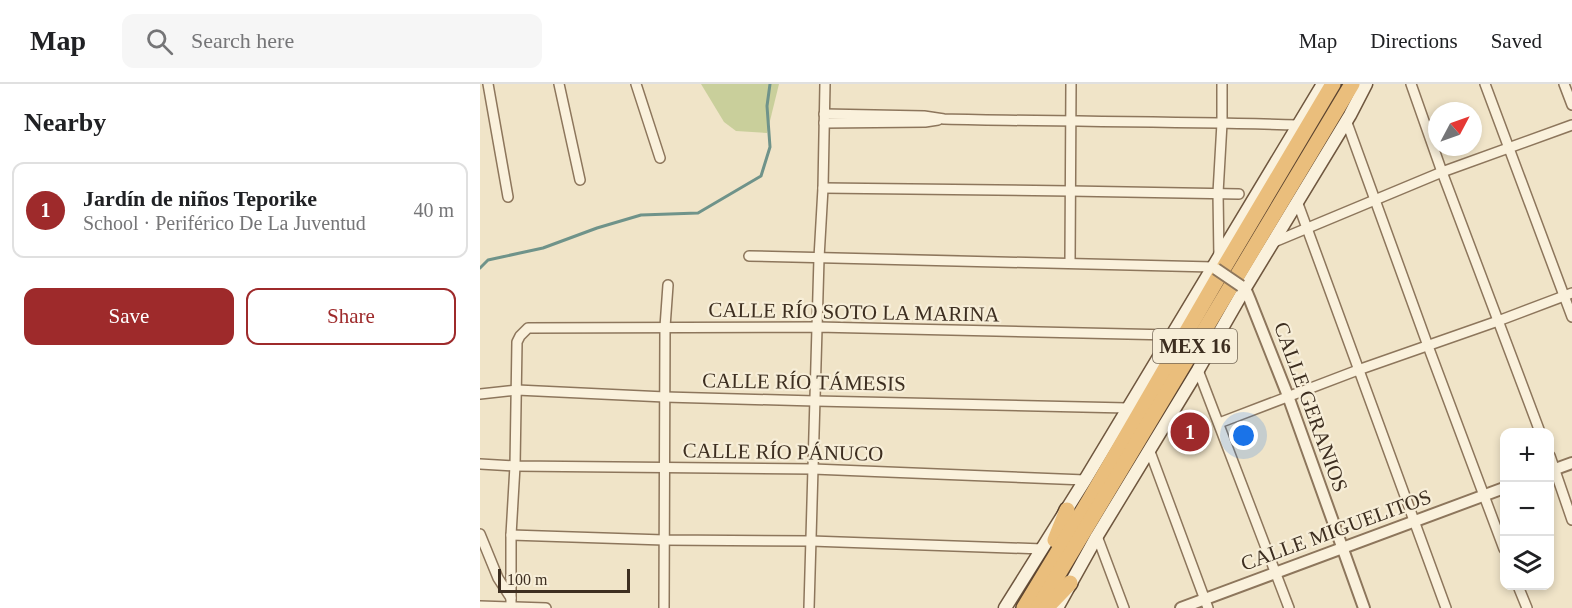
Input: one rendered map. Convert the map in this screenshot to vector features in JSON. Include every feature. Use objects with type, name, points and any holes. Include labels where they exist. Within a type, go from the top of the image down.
[{"type":"highway","name":"MEX 16","points":[[1024,608],[1333,84]]},
{"type":"highway","name":"MEX 16","points":[[1038,608],[1352,84]]},
{"type":"highway","points":[[1013,608],[1045,571],[1067,510]]},
{"type":"highway","points":[[1046,608],[1070,583]]},
{"type":"main road","points":[[1005,608],[1067,510],[1323,84]]},
{"type":"main road","points":[[1057,608],[1097,536],[1198,370],[1243,287],[1274,242],[1366,84]]},
{"type":"street","points":[[488,84],[508,197]]},
{"type":"street","points":[[559,84],[580,180]]},
{"type":"street","points":[[636,84],[660,158]]},
{"type":"street","points":[[809,608],[825,84]]},
{"type":"street","points":[[1070,263],[1071,84]]},
{"type":"street","points":[[1216,264],[1222,84]]},
{"type":"street","points":[[1411,84],[1538,428]]},
{"type":"street","points":[[1485,84],[1568,295],[1572,317]]},
{"type":"street","points":[[1564,84],[1572,105]]},
{"type":"street","points":[[824,118],[924,116],[944,119],[1299,125]]},
{"type":"street","points":[[1346,120],[1500,538]]},
{"type":"street","points":[[1274,242],[1442,172],[1572,125]]},
{"type":"street","points":[[823,188],[1239,194]]},
{"type":"street","points":[[1297,201],[1446,608]]},
{"type":"street","points":[[749,256],[1216,264],[1243,287]]},
{"type":"street","points":[[664,608],[665,327],[668,285]]},
{"type":"street","name":"CALLE GERANIOS","points":[[1243,287],[1288,396],[1364,608]]},
{"type":"street","points":[[1219,423],[1358,370],[1568,295]]},
{"type":"street","name":"CALLE RÍO SOTO LA MARINA","points":[[517,390],[518,342],[522,332],[536,327],[817,327],[1172,335]]},
{"type":"street","points":[[1198,370],[1289,608]]},
{"type":"street","points":[[511,604],[511,535],[517,390]]},
{"type":"street","name":"CALLE RÍO TÁMESIS","points":[[480,394],[517,390],[665,397],[1128,408]]},
{"type":"street","points":[[1149,450],[1206,604]]},
{"type":"street","points":[[1554,470],[1572,463]]},
{"type":"street","name":"CALLE RÍO PÁNUCO","points":[[480,464],[813,469],[1085,480]]},
{"type":"street","points":[[1554,476],[1572,520]]},
{"type":"street","name":"CALLE MIGUELITOS","points":[[1181,608],[1206,604],[1276,573],[1500,489]]},
{"type":"street","points":[[480,534],[511,604]]},
{"type":"street","points":[[511,535],[664,540],[811,541],[1043,549]]},
{"type":"street","points":[[1097,536],[1124,608]]},
{"type":"street","points":[[1520,590],[1527,608]]},
{"type":"street","points":[[480,606],[511,604],[546,608]]},
{"type":"green space","points":[[701,84],[779,84],[767,133],[736,131],[724,122]]},
{"type":"waterway","points":[[480,268],[488,260],[543,248],[641,215],[698,213],[761,176],[770,147],[767,106],[770,84]]},
{"type":"place","name":"Jardín de niños Teporike","points":[[1190,432]]}]
